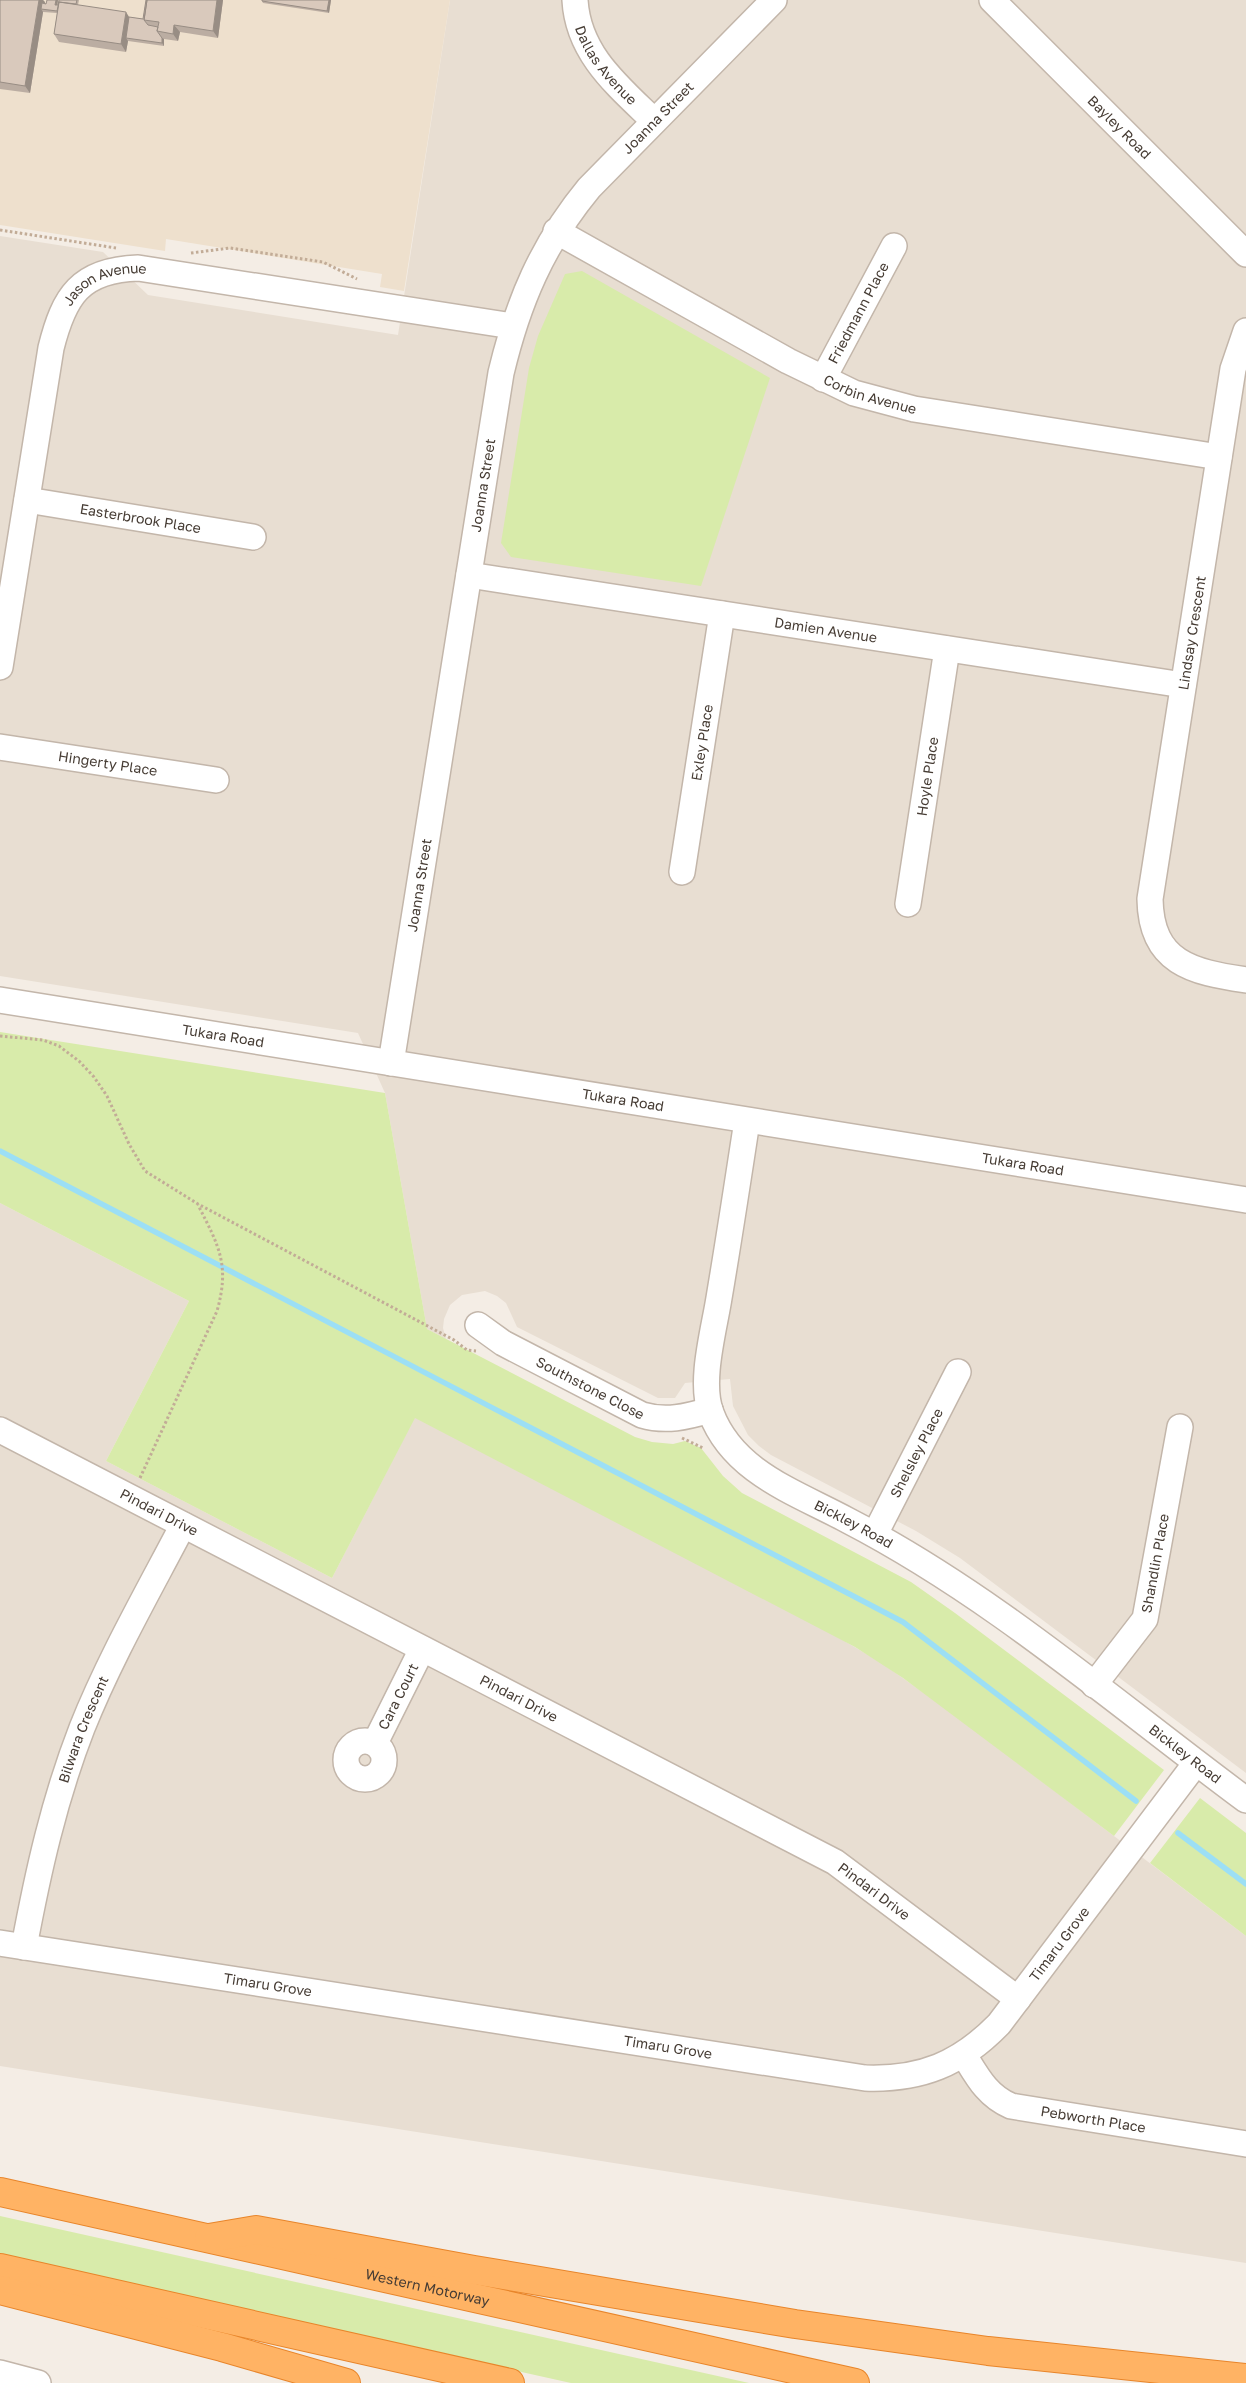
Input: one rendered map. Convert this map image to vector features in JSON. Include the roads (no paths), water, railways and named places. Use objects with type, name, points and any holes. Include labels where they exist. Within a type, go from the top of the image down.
[{"type":"highway","name":"Western Motorway","points":[[0,2192],[855,2383]]},
{"type":"highway","points":[[209,2238],[256,2230],[474,2270],[795,2324],[988,2351],[1246,2378]]},
{"type":"highway","points":[[0,2268],[510,2383]]},
{"type":"highway","points":[[0,2290],[222,2347],[346,2383]]},
{"type":"street","name":"Dallas Avenue","points":[[575,0],[581,31],[593,56],[601,68],[654,122]]},
{"type":"street","name":"Joanna Street","points":[[391,1064],[500,373],[512,326],[534,271],[556,231],[589,188],[774,0]]},
{"type":"street","name":"Bayley Road","points":[[992,0],[1246,254]]},
{"type":"street","name":"Corbin Avenue","points":[[556,231],[823,379],[854,393],[914,409],[1219,458]]},
{"type":"street","name":"Friedmann Place","points":[[823,379],[894,246]]},
{"type":"street","name":"Jason Avenue","points":[[0,667],[51,348],[57,324],[66,305],[77,290],[94,277],[114,269],[138,268],[512,326]]},
{"type":"street","name":"Lindsay Crescent","points":[[1246,331],[1233,369],[1150,899],[1150,918],[1146,940],[1191,969],[1246,980]]},
{"type":"street","name":"Easterbrook Place","points":[[26,500],[254,537]]},
{"type":"street","name":"Damien Avenue","points":[[469,575],[1183,685]]},
{"type":"street","name":"Exley Place","points":[[682,872],[722,614]]},
{"type":"street","name":"Hoyle Place","points":[[908,904],[947,649]]},
{"type":"street","name":"Hingerty Place","points":[[0,747],[216,780]]},
{"type":"street","name":"Tukara Road","points":[[0,1000],[1246,1200]]},
{"type":"street","name":"Bickley Road","points":[[747,1121],[708,1368],[710,1410],[724,1439],[734,1452],[756,1472],[875,1534],[970,1592],[1246,1800]]},
{"type":"street","name":"Southstone Close","points":[[478,1326],[503,1343],[642,1415],[654,1418],[675,1419],[710,1410]]},
{"type":"street","name":"Shelsley Place","points":[[875,1534],[958,1372]]},
{"type":"street","name":"Shandlin Place","points":[[1094,1685],[1145,1619],[1180,1427]]},
{"type":"street","name":"Pindari Drive","points":[[0,1430],[835,1862],[1018,1999]]},
{"type":"street","name":"Bilwara Crescent","points":[[24,1947],[44,1848],[74,1748],[112,1662],[183,1525]]},
{"type":"street","name":"Cara Court","points":[[375,1743],[422,1649]]},
{"type":"street","name":"Timaru Grove","points":[[0,1943],[865,2078],[912,2076],[964,2055],[995,2028],[1196,1764]]},
{"type":"street","name":"Pebworth Place","points":[[964,2055],[985,2088],[997,2099],[1011,2106],[1246,2144]]},
{"type":"street","points":[[0,2373],[38,2383]]},
{"type":"waterway","points":[[0,1151],[903,1622],[1136,1801]]},
{"type":"waterway","points":[[1178,1833],[1246,1884]]}]
